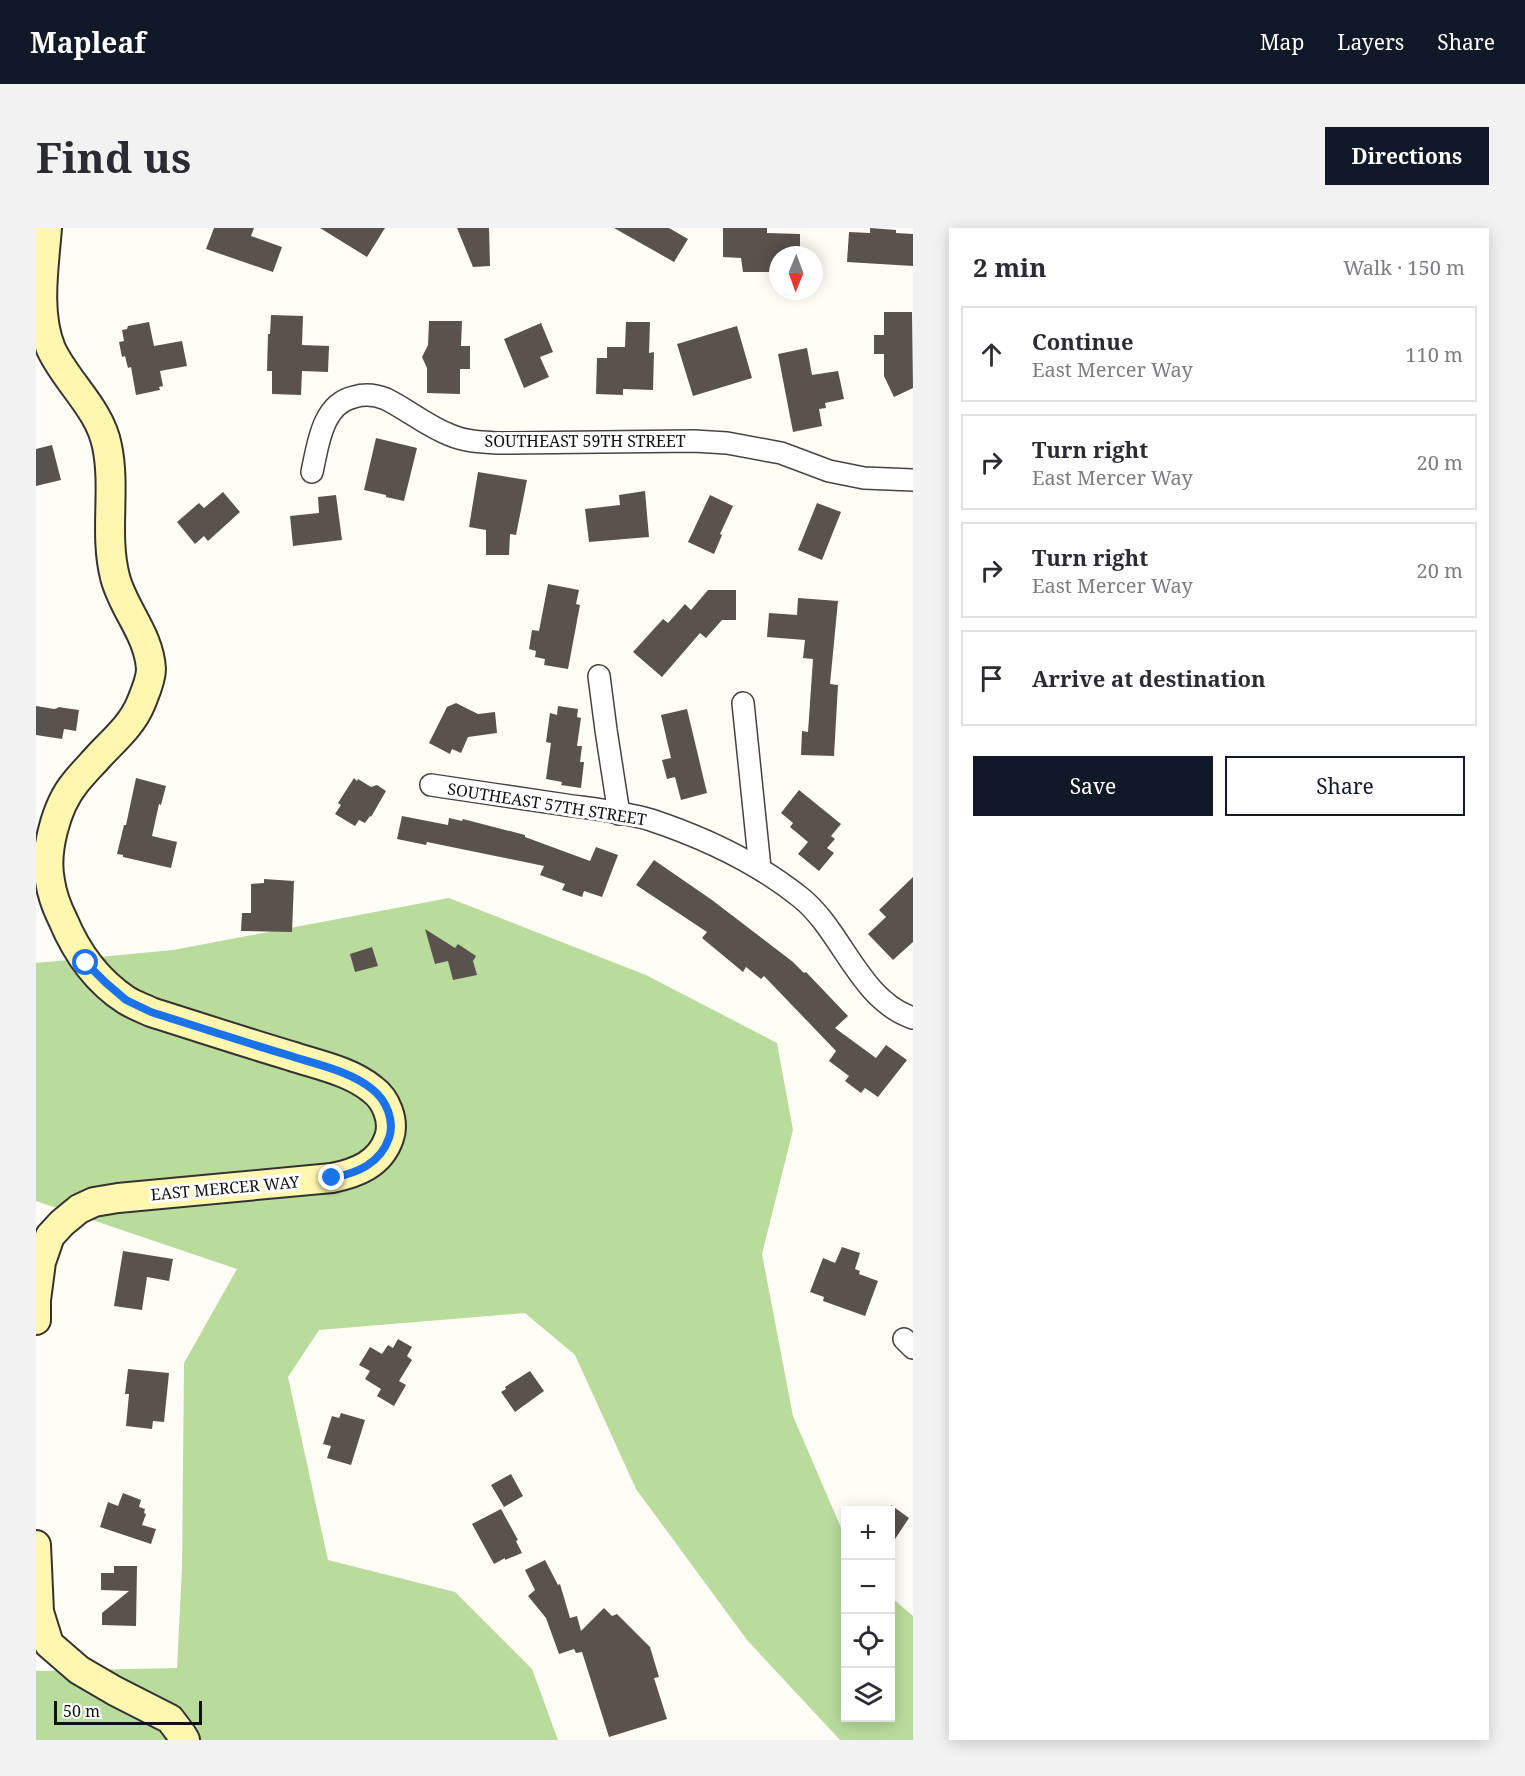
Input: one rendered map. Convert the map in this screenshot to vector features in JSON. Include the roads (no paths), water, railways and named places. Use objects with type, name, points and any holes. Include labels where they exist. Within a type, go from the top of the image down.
[{"type":"street","name":"EAST MERCER WAY","points":[[36,1320],[41,1262],[50,1236],[79,1209],[94,1202],[118,1198],[332,1178],[352,1174],[366,1167],[378,1156],[386,1146],[390,1134],[390,1117],[384,1101],[373,1089],[357,1078],[151,1012],[126,1000],[86,963],[67,931],[57,906],[49,880],[49,854],[52,832],[61,806],[74,784],[125,730],[146,691],[151,670],[146,643],[121,597],[114,575],[109,533],[111,470],[102,428],[52,350],[46,333],[39,289],[47,228]]},
{"type":"street","name":"SOUTHEAST 59TH STREET","points":[[312,472],[319,439],[331,411],[346,398],[363,395],[384,398],[427,424],[452,436],[473,441],[727,443],[781,453],[829,471],[864,478],[913,480]]},
{"type":"street","points":[[599,676],[619,814]]},
{"type":"street","points":[[743,703],[760,868]]},
{"type":"street","name":"SOUTHEAST 57TH STREET","points":[[431,785],[649,820],[714,843],[760,868],[802,898],[822,920],[856,970],[880,998],[903,1015],[913,1018]]},
{"type":"street","points":[[36,1545],[39,1612],[43,1635],[79,1670],[170,1719],[185,1740]]}]
